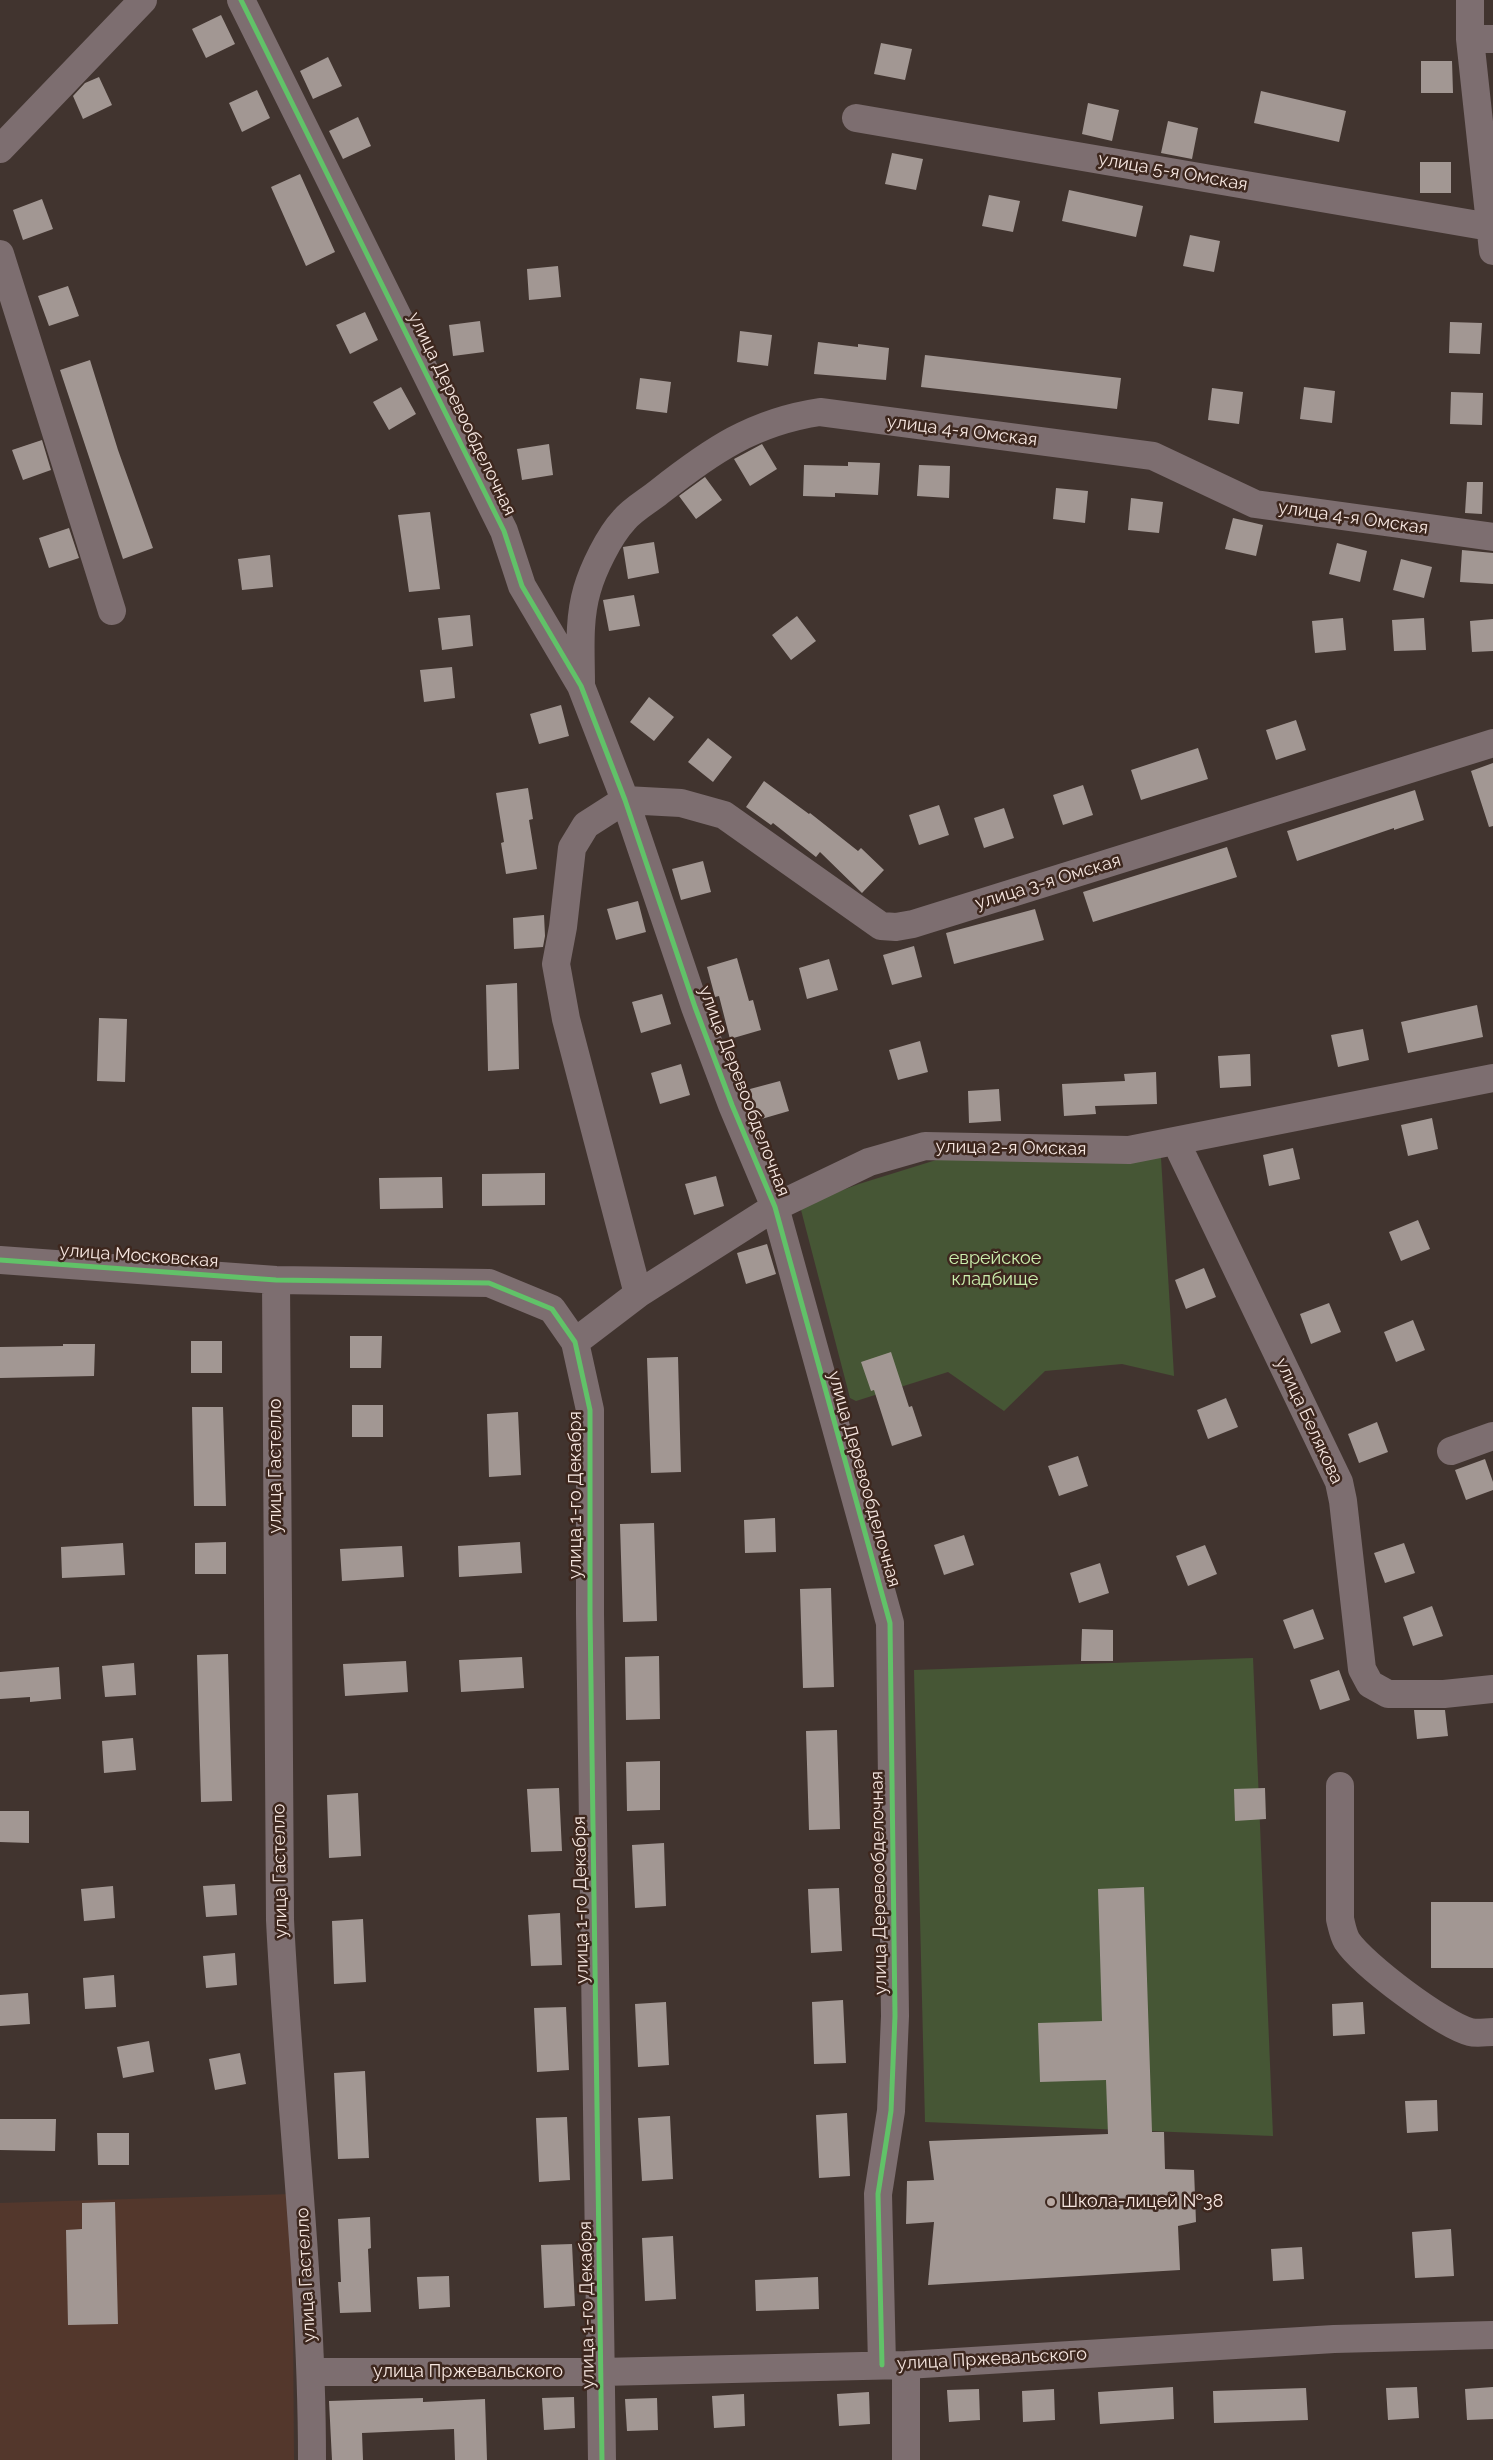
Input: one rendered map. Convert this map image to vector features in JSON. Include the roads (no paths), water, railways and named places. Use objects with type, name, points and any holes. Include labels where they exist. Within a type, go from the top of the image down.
[{"type":"street","points":[[0,149],[143,0]]},
{"type":"street","name":"улица Деревообделочная","points":[[242,0],[504,532],[522,586],[582,686],[625,800],[695,1007],[732,1105],[774,1207],[890,1623],[895,2016],[891,2111],[878,2194],[894,2365],[906,2460]]},
{"type":"street","points":[[1470,0],[1481,39],[1492,239]]},
{"type":"street","name":"улица 5-я Омская","points":[[856,118],[1492,239]]},
{"type":"street","points":[[0,254],[112,611]]},
{"type":"street","name":"улица 4-я Омская","points":[[582,686],[581,624],[587,590],[601,556],[623,520],[690,468],[728,443],[761,426],[791,416],[820,412],[1153,456],[1254,504],[1493,537]]},
{"type":"street","name":"улица 3-я Омская","points":[[625,800],[681,803],[724,815],[881,926],[896,927],[913,924],[1493,743]]},
{"type":"street","points":[[625,800],[586,825],[572,848],[563,927],[556,964],[566,1019],[638,1294]]},
{"type":"street","name":"улица 2-я Омская","points":[[575,1342],[638,1294],[774,1207],[869,1162],[925,1146],[1129,1150],[1493,1078]]},
{"type":"street","name":"улица Белякова","points":[[1176,1142],[1339,1482],[1344,1501],[1362,1669],[1370,1684],[1388,1694],[1444,1694],[1493,1689]]},
{"type":"street","name":"улица Московская","points":[[0,1260],[276,1280],[489,1283],[552,1309],[575,1342]]},
{"type":"street","name":"улица Гастелло","points":[[276,1280],[280,1920],[284,2012],[300,2188],[311,2372],[312,2460]]},
{"type":"street","name":"улица 1-го Декабря","points":[[575,1342],[590,1410],[590,1614],[602,2460]]},
{"type":"street","points":[[1451,1451],[1493,1436]]},
{"type":"street","points":[[1340,1786],[1340,1920],[1342,1932],[1348,1942],[1388,1980],[1432,2013],[1470,2032],[1493,2032]]},
{"type":"street","name":"улица Пржевальского","points":[[311,2372],[601,2372],[894,2365],[1334,2339],[1493,2335]]},
{"type":"place","name":"Школа-лицей №38","points":[[1051,2202]]},
{"type":"park label","name":"еврейское кладбище","points":[[995,1269]]}]
